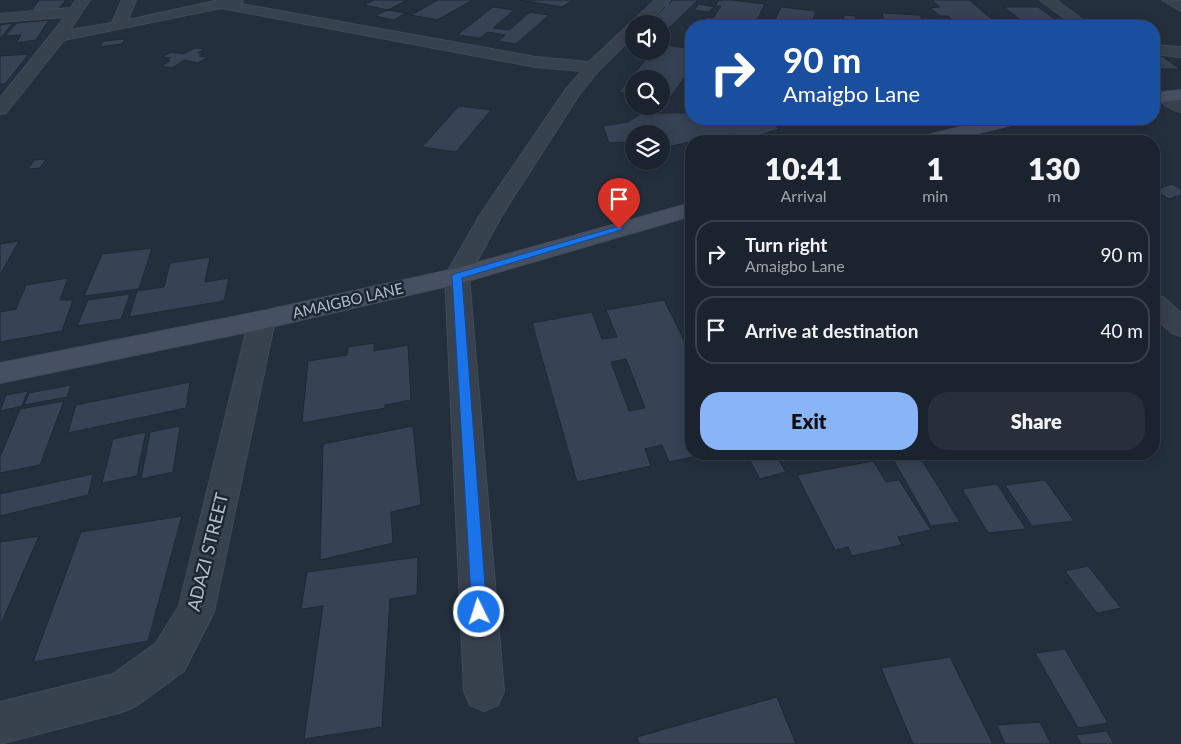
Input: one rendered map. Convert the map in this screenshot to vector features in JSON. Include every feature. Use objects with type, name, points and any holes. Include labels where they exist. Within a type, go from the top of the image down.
[{"type":"main road","points":[[960,135],[994,125]]},
{"type":"main road","name":"AMAIGBO LANE","points":[[0,373],[262,320],[457,276],[685,211]]},
{"type":"street","points":[[118,26],[129,0]]},
{"type":"street","points":[[59,36],[118,26],[241,0]]},
{"type":"street","points":[[647,15],[663,0]]},
{"type":"street","points":[[1047,0],[1075,20]]},
{"type":"street","points":[[1169,0],[1181,7]]},
{"type":"street","points":[[219,4],[536,62],[593,67]]},
{"type":"street","points":[[0,18],[79,6]]},
{"type":"street","points":[[0,109],[8,89],[59,36],[79,6]]},
{"type":"street","points":[[484,691],[457,276],[491,215],[557,86],[593,67],[625,37]]},
{"type":"street","points":[[1160,50],[1181,52]]},
{"type":"street","points":[[536,62],[557,86]]},
{"type":"street","points":[[1167,97],[1181,107]]},
{"type":"street","points":[[1160,308],[1181,327]]},
{"type":"street","name":"ADAZI STREET","points":[[0,723],[122,692],[170,657],[196,612],[262,320]]},
{"type":"building","points":[[39,0],[66,0],[59,9],[31,11]]},
{"type":"building","points":[[374,0],[407,0],[388,10],[364,5]]},
{"type":"building","points":[[438,0],[473,0],[437,20],[411,15]]},
{"type":"building","points":[[519,0],[573,0],[562,7]]},
{"type":"building","points":[[673,0],[698,0],[670,27],[670,15],[657,15],[665,7],[659,6],[664,2],[670,3]]},
{"type":"building","points":[[719,0],[765,4],[757,20],[705,20],[707,17],[713,18],[721,6],[715,6]]},
{"type":"building","points":[[932,0],[969,0],[993,20],[952,20],[948,16],[940,16],[930,8],[940,7]]},
{"type":"building","points":[[699,4],[714,7],[709,12],[694,10]]},
{"type":"building","points":[[493,7],[514,10],[493,28],[509,30],[530,12],[549,15],[516,44],[498,41],[505,35],[488,32],[480,38],[457,35]]},
{"type":"building","points":[[781,7],[816,11],[813,20],[775,20]]},
{"type":"building","points":[[1004,7],[1038,7],[1056,20],[1020,20]]},
{"type":"building","points":[[387,10],[406,13],[394,20],[375,16]]},
{"type":"building","points":[[882,13],[920,15],[922,20],[884,20]]},
{"type":"building","points":[[844,15],[856,16],[856,20],[844,20]]},
{"type":"building","points":[[49,20],[36,40],[16,43],[21,35],[5,36],[17,23]]},
{"type":"building","points":[[13,23],[0,39],[0,25]]},
{"type":"building","points":[[125,39],[122,44],[100,47],[103,41]]},
{"type":"building","points":[[670,46],[685,48],[685,77],[670,98],[670,70],[637,70],[646,60],[670,60]]},
{"type":"building","points":[[195,48],[205,49],[198,53],[203,53],[199,56],[208,57],[198,63],[184,60],[172,68],[161,66],[170,61],[166,60],[171,58],[162,57],[171,52],[183,54]]},
{"type":"building","points":[[29,54],[5,84],[0,84],[0,56]]},
{"type":"building","points":[[1160,56],[1162,56],[1180,69],[1160,69]]},
{"type":"building","points":[[625,85],[625,93],[619,92]]},
{"type":"building","points":[[459,106],[491,110],[456,152],[422,147]]},
{"type":"building","points":[[685,113],[685,125],[775,125],[779,129],[761,135],[685,135],[685,143],[670,146],[670,125],[625,125],[625,142],[609,143],[603,126],[628,122],[639,115]]},
{"type":"building","points":[[46,159],[40,168],[28,169],[34,160]]},
{"type":"building","points":[[1172,184],[1181,189],[1181,195],[1169,199],[1160,194],[1160,188]]},
{"type":"building","points":[[19,241],[0,275],[0,244]]},
{"type":"building","points":[[152,248],[139,289],[84,296],[102,254]]},
{"type":"building","points":[[210,257],[205,282],[229,278],[224,301],[129,317],[137,291],[164,287],[170,263]]},
{"type":"building","points":[[68,278],[60,300],[73,300],[62,331],[0,342],[0,312],[16,309],[26,285]]},
{"type":"building","points":[[130,294],[121,319],[77,326],[88,300]]},
{"type":"building","points":[[664,300],[685,342],[685,459],[669,462],[662,445],[645,449],[651,466],[577,482],[532,323],[592,312],[602,339],[617,337],[606,310]],"holes":[[[626,359],[645,408],[629,411],[611,362]]]},
{"type":"building","points":[[374,343],[374,351],[408,345],[411,400],[385,405],[385,408],[302,423],[308,361],[347,355],[348,347]]},
{"type":"building","points":[[190,382],[186,408],[68,433],[76,405]]},
{"type":"building","points":[[71,385],[67,397],[24,405],[29,393]]},
{"type":"building","points":[[28,391],[22,406],[0,411],[6,395]]},
{"type":"building","points":[[64,401],[40,465],[0,473],[0,457],[20,409]]},
{"type":"building","points":[[180,426],[173,472],[141,479],[150,432]]},
{"type":"building","points":[[413,426],[421,505],[391,512],[393,543],[320,560],[323,444]]},
{"type":"building","points":[[146,432],[137,476],[102,483],[113,439]]},
{"type":"building","points":[[779,460],[786,472],[760,479],[750,461]]},
{"type":"building","points":[[893,460],[922,460],[960,522],[931,526]]},
{"type":"building","points":[[873,461],[886,482],[899,480],[931,530],[898,537],[902,545],[852,556],[848,547],[835,550],[797,475]]},
{"type":"building","points":[[93,474],[88,495],[0,516],[0,494]]},
{"type":"building","points":[[1045,480],[1074,521],[1032,526],[1005,485]]},
{"type":"building","points":[[997,484],[1026,529],[988,533],[962,489]]},
{"type":"building","points":[[182,516],[148,641],[33,662],[81,532]]},
{"type":"building","points":[[39,536],[0,626],[0,542]]},
{"type":"building","points":[[418,557],[417,595],[390,599],[382,727],[304,739],[323,606],[301,609],[307,572]]},
{"type":"building","points":[[1088,566],[1121,608],[1097,613],[1065,571]]},
{"type":"building","points":[[1065,649],[1108,723],[1078,728],[1035,653]]},
{"type":"building","points":[[950,657],[993,744],[913,744],[881,668]]},
{"type":"building","points":[[777,697],[796,744],[639,744],[637,737]]},
{"type":"building","points":[[1040,722],[1051,744],[1005,744],[997,725]]},
{"type":"building","points":[[1107,731],[1114,744],[1081,744],[1076,735]]},
{"type":"route","points":[[479,612],[457,276],[619,229]]}]
